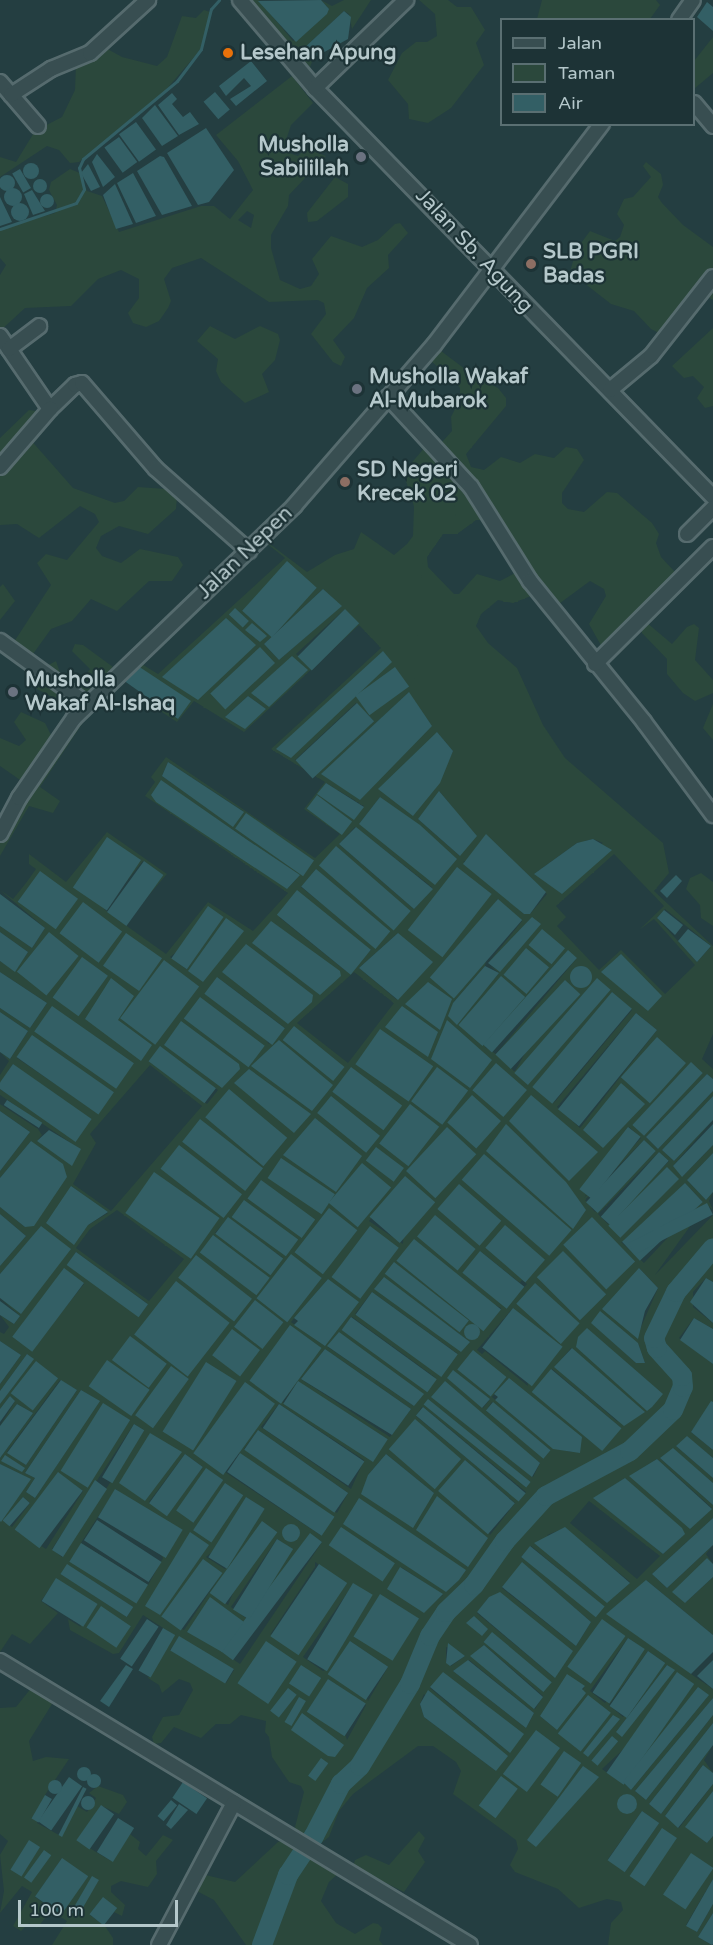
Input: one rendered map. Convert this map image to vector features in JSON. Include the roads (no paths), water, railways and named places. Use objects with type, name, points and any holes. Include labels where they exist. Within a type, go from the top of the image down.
[{"type":"street","points":[[11,95],[51,69],[90,53],[148,0]]},
{"type":"street","name":"Jalan Sb. Agung","points":[[240,0],[315,88],[713,497]]},
{"type":"street","points":[[315,88],[406,0]]},
{"type":"street","points":[[680,18],[693,0]]},
{"type":"street","points":[[0,82],[38,126]]},
{"type":"street","points":[[695,105],[713,126]]},
{"type":"street","name":"Jalan Nepen","points":[[0,834],[51,749],[87,704],[294,506],[388,397],[492,269],[600,126]]},
{"type":"street","points":[[610,390],[651,356],[713,277]]},
{"type":"street","points":[[9,349],[39,326]]},
{"type":"street","points":[[0,336],[50,409]]},
{"type":"street","points":[[0,467],[50,409],[79,382],[93,394],[156,469],[249,551]]},
{"type":"street","points":[[388,397],[471,487],[530,581],[651,731],[713,815]]},
{"type":"street","points":[[687,534],[713,508]]},
{"type":"street","points":[[595,664],[713,547]]},
{"type":"street","points":[[0,641],[87,704]]},
{"type":"street","points":[[0,1661],[470,1945]]},
{"type":"street","points":[[159,1945],[234,1803]]},
{"type":"water","points":[[321,0],[329,9],[327,14],[296,42],[258,1]]},
{"type":"water","points":[[707,2],[713,7],[713,31],[697,17]]},
{"type":"water","points":[[344,11],[351,17],[348,39],[308,61],[303,49]]},
{"type":"water","points":[[251,61],[267,81],[236,106],[230,99],[251,86],[244,78],[226,96],[219,86]]},
{"type":"water","points":[[215,92],[230,110],[218,119],[204,102]]},
{"type":"water","points":[[172,93],[177,99],[172,104],[183,117],[190,112],[199,124],[179,135],[158,105]]},
{"type":"water","points":[[155,105],[178,136],[162,146],[142,118]]},
{"type":"water","points":[[136,122],[156,150],[139,162],[119,134]]},
{"type":"water","points":[[206,128],[234,170],[209,202],[198,205],[167,153]]},
{"type":"water","points":[[119,137],[137,162],[123,173],[104,148]]},
{"type":"water","points":[[97,154],[115,177],[103,187],[92,162]]},
{"type":"water","points":[[160,156],[164,157],[192,206],[162,215],[137,171]]},
{"type":"water","points":[[31,163],[37,165],[39,171],[37,177],[31,179],[25,177],[23,171],[25,165]]},
{"type":"water","points":[[88,164],[100,187],[91,191],[81,173]]},
{"type":"water","points":[[20,169],[31,188],[23,193],[12,174]]},
{"type":"water","points":[[133,173],[156,216],[136,223],[117,183]]},
{"type":"water","points":[[7,175],[15,183],[7,191],[-1,183]]},
{"type":"water","points":[[37,179],[43,179],[47,186],[43,193],[37,193],[33,189],[33,183]]},
{"type":"water","points":[[115,184],[133,224],[116,229],[103,195]]},
{"type":"water","points":[[13,188],[19,191],[22,197],[19,203],[13,206],[7,203],[4,197],[7,191]]},
{"type":"water","points":[[32,190],[45,211],[33,215],[24,194]]},
{"type":"water","points":[[47,194],[52,196],[54,201],[52,206],[47,208],[42,206],[40,201],[42,196]]},
{"type":"water","points":[[0,197],[12,222],[0,226]]},
{"type":"water","points":[[20,203],[26,206],[29,212],[26,218],[20,221],[14,218],[11,212],[14,206]]},
{"type":"water","points":[[287,561],[317,588],[272,638],[242,611]]},
{"type":"water","points":[[323,589],[342,606],[279,660],[264,644]]},
{"type":"water","points":[[235,608],[249,621],[243,628],[229,615]]},
{"type":"water","points":[[345,609],[359,623],[312,671],[298,656]]},
{"type":"water","points":[[226,618],[256,645],[198,700],[162,677]]},
{"type":"water","points":[[252,623],[267,636],[260,642],[245,630]]},
{"type":"water","points":[[260,647],[275,663],[225,709],[210,693]]},
{"type":"water","points":[[383,651],[392,662],[291,758],[276,749]]},
{"type":"water","points":[[292,656],[308,670],[269,707],[251,693]]},
{"type":"water","points":[[138,666],[191,701],[178,719],[123,680]]},
{"type":"water","points":[[395,667],[409,686],[369,715],[355,696]]},
{"type":"water","points":[[409,692],[432,726],[360,800],[321,774]]},
{"type":"water","points":[[248,696],[266,709],[245,729],[225,717]]},
{"type":"water","points":[[357,703],[374,721],[313,779],[296,760]]},
{"type":"water","points":[[437,732],[453,751],[440,783],[413,816],[378,789]]},
{"type":"water","points":[[168,762],[244,812],[233,827],[162,776]]},
{"type":"water","points":[[161,780],[300,875],[287,889],[156,802],[151,795]]},
{"type":"water","points":[[326,783],[364,807],[354,820],[317,794]]},
{"type":"water","points":[[439,791],[477,836],[460,856],[418,819]]},
{"type":"water","points":[[317,795],[352,821],[342,835],[307,809]]},
{"type":"water","points":[[380,797],[420,825],[457,859],[435,885],[359,824]]},
{"type":"water","points":[[246,813],[314,861],[303,876],[235,829]]},
{"type":"water","points":[[356,827],[433,889],[414,909],[339,844]]},
{"type":"water","points":[[486,834],[546,892],[530,914],[524,914],[463,864]]},
{"type":"water","points":[[107,837],[141,860],[107,910],[73,888]]},
{"type":"water","points":[[593,839],[612,850],[562,894],[534,874],[577,843]]},
{"type":"water","points":[[336,846],[411,911],[394,931],[319,866]]},
{"type":"water","points":[[144,861],[163,875],[126,926],[107,912]]},
{"type":"water","points":[[457,867],[492,894],[442,957],[408,930]]},
{"type":"water","points":[[316,869],[390,931],[376,949],[301,887]]},
{"type":"water","points":[[40,871],[78,899],[56,929],[18,902]]},
{"type":"water","points":[[676,875],[682,881],[667,898],[660,891]]},
{"type":"water","points":[[297,890],[371,950],[351,975],[277,915]]},
{"type":"water","points":[[0,894],[45,928],[32,948],[0,926]]},
{"type":"water","points":[[498,899],[522,920],[454,998],[430,977]]},
{"type":"water","points":[[83,902],[122,931],[99,963],[60,933]]},
{"type":"water","points":[[208,906],[224,917],[187,969],[171,958]]},
{"type":"water","points":[[664,910],[683,925],[675,935],[657,918]]},
{"type":"water","points":[[532,917],[541,924],[500,972],[488,963]]},
{"type":"water","points":[[226,918],[244,931],[203,982],[188,971]]},
{"type":"water","points":[[271,921],[340,971],[341,976],[320,995],[252,943]]},
{"type":"water","points":[[542,929],[565,948],[551,964],[529,945]]},
{"type":"water","points":[[688,929],[711,946],[697,962],[678,941]]},
{"type":"water","points":[[0,932],[28,952],[15,972],[0,961]]},
{"type":"water","points":[[49,932],[79,956],[46,996],[17,972]]},
{"type":"water","points":[[126,933],[162,958],[139,991],[103,966]]},
{"type":"water","points":[[398,933],[433,962],[398,1000],[359,968]]},
{"type":"water","points":[[246,944],[313,995],[312,1002],[288,1024],[222,972]]},
{"type":"water","points":[[526,948],[549,967],[526,994],[504,975]]},
{"type":"water","points":[[568,950],[577,958],[492,1052],[483,1044]]},
{"type":"water","points":[[621,954],[662,996],[648,1011],[601,972]]},
{"type":"water","points":[[82,957],[108,976],[78,1016],[53,997]]},
{"type":"water","points":[[164,960],[199,986],[155,1045],[120,1018]]},
{"type":"water","points":[[485,966],[499,973],[457,1025],[448,1016],[453,1003]]},
{"type":"water","points":[[581,966],[589,969],[592,977],[589,985],[581,988],[573,985],[570,977],[573,969]]},
{"type":"water","points":[[0,972],[47,1003],[30,1028],[0,1008]]},
{"type":"water","points":[[501,976],[525,997],[483,1046],[458,1025]]},
{"type":"water","points":[[217,977],[285,1028],[272,1045],[204,994]]},
{"type":"water","points":[[111,978],[134,996],[118,1020],[152,1045],[141,1061],[85,1019]]},
{"type":"water","points":[[597,978],[611,990],[528,1085],[514,1073]]},
{"type":"water","points":[[565,980],[580,994],[511,1069],[495,1055]]},
{"type":"water","points":[[428,982],[452,999],[440,1030],[405,1004]]},
{"type":"water","points":[[612,992],[632,1009],[552,1104],[532,1087]]},
{"type":"water","points":[[200,997],[265,1046],[248,1067],[184,1019]]},
{"type":"water","points":[[52,1006],[134,1063],[116,1089],[34,1031]]},
{"type":"water","points":[[402,1006],[438,1032],[428,1057],[385,1027]]},
{"type":"water","points":[[0,1012],[28,1031],[10,1059],[0,1052]]},
{"type":"water","points":[[636,1013],[657,1030],[579,1126],[558,1109]]},
{"type":"water","points":[[447,1020],[492,1060],[470,1088],[431,1059]]},
{"type":"water","points":[[181,1021],[239,1064],[240,1069],[222,1088],[164,1045]]},
{"type":"water","points":[[294,1026],[345,1067],[333,1081],[283,1040]]},
{"type":"water","points":[[380,1029],[433,1066],[409,1102],[355,1064]]},
{"type":"water","points":[[32,1035],[114,1092],[98,1114],[17,1057]]},
{"type":"water","points":[[657,1037],[686,1063],[650,1103],[621,1077]]},
{"type":"water","points":[[279,1040],[333,1085],[312,1111],[251,1066]]},
{"type":"water","points":[[160,1046],[216,1088],[204,1103],[149,1061]]},
{"type":"water","points":[[691,1062],[703,1073],[644,1136],[632,1125]]},
{"type":"water","points":[[496,1063],[527,1090],[503,1117],[472,1090]]},
{"type":"water","points":[[13,1064],[92,1119],[76,1142],[0,1089],[0,1083]]},
{"type":"water","points":[[351,1067],[402,1106],[383,1130],[332,1092]]},
{"type":"water","points":[[437,1067],[468,1090],[442,1125],[411,1101]]},
{"type":"water","points":[[249,1069],[311,1114],[294,1133],[234,1083]]},
{"type":"water","points":[[707,1074],[713,1079],[713,1091],[658,1149],[646,1137]]},
{"type":"water","points":[[621,1083],[645,1104],[603,1148],[583,1130]]},
{"type":"water","points":[[229,1089],[287,1138],[263,1166],[205,1117]]},
{"type":"water","points":[[472,1095],[501,1121],[476,1149],[447,1122]]},
{"type":"water","points":[[531,1095],[598,1152],[569,1181],[509,1121]]},
{"type":"water","points":[[331,1096],[380,1136],[366,1153],[317,1113]]},
{"type":"water","points":[[713,1096],[713,1120],[674,1161],[662,1150]]},
{"type":"water","points":[[7,1100],[42,1123],[39,1128],[4,1105]]},
{"type":"water","points":[[410,1104],[439,1127],[408,1166],[379,1143]]},
{"type":"water","points":[[0,1111],[30,1132],[0,1171]]},
{"type":"water","points":[[315,1118],[362,1156],[336,1192],[283,1155]]},
{"type":"water","points":[[200,1119],[263,1168],[245,1191],[182,1142]]},
{"type":"water","points":[[506,1124],[566,1182],[586,1210],[573,1229],[486,1151]]},
{"type":"water","points":[[713,1124],[713,1145],[682,1177],[673,1166]]},
{"type":"water","points":[[447,1127],[476,1154],[435,1198],[406,1171]]},
{"type":"water","points":[[628,1127],[641,1137],[592,1199],[579,1189]]},
{"type":"water","points":[[49,1130],[81,1149],[72,1166],[37,1141]]},
{"type":"water","points":[[644,1140],[656,1151],[598,1213],[586,1202]]},
{"type":"water","points":[[31,1141],[63,1164],[67,1177],[34,1226],[25,1227],[0,1207],[0,1178]]},
{"type":"water","points":[[179,1145],[242,1194],[224,1218],[161,1169]]},
{"type":"water","points":[[376,1147],[404,1168],[394,1182],[366,1161]]},
{"type":"water","points":[[659,1152],[669,1161],[610,1225],[601,1217]]},
{"type":"water","points":[[713,1153],[713,1192],[706,1200],[687,1180]]},
{"type":"water","points":[[484,1154],[572,1230],[549,1256],[462,1180]]},
{"type":"water","points":[[281,1158],[335,1194],[321,1214],[268,1178]]},
{"type":"water","points":[[362,1163],[391,1187],[358,1227],[329,1203]]},
{"type":"water","points":[[667,1167],[679,1179],[620,1238],[608,1226]]},
{"type":"water","points":[[154,1172],[220,1218],[191,1259],[125,1213]]},
{"type":"water","points":[[405,1176],[435,1202],[400,1243],[370,1217]]},
{"type":"water","points":[[261,1180],[315,1219],[302,1238],[247,1199]]},
{"type":"water","points":[[685,1183],[703,1202],[640,1261],[622,1242]]},
{"type":"water","points":[[459,1184],[501,1221],[480,1246],[437,1209]]},
{"type":"water","points":[[71,1186],[108,1212],[88,1225],[74,1245],[46,1223]]},
{"type":"water","points":[[244,1200],[298,1239],[286,1256],[232,1217]]},
{"type":"water","points":[[707,1203],[713,1215],[634,1255],[629,1243]]},
{"type":"water","points":[[329,1208],[357,1230],[323,1274],[295,1252]]},
{"type":"water","points":[[0,1214],[26,1236],[0,1266]]},
{"type":"water","points":[[435,1215],[476,1249],[458,1271],[417,1236]]},
{"type":"water","points":[[228,1217],[283,1259],[270,1275],[215,1234]]},
{"type":"water","points":[[592,1217],[635,1262],[606,1289],[563,1245]]},
{"type":"water","points":[[505,1225],[545,1260],[525,1282],[485,1248]]},
{"type":"water","points":[[41,1226],[71,1249],[21,1314],[0,1298],[0,1274]]},
{"type":"water","points":[[370,1226],[399,1248],[360,1299],[331,1277]]},
{"type":"water","points":[[213,1235],[270,1278],[256,1295],[200,1253]]},
{"type":"water","points":[[414,1239],[501,1309],[483,1331],[396,1261]]},
{"type":"water","points":[[480,1251],[524,1287],[507,1309],[462,1273]]},
{"type":"water","points":[[563,1251],[606,1294],[580,1320],[537,1277]]},
{"type":"water","points":[[76,1252],[148,1304],[139,1317],[67,1265]]},
{"type":"water","points":[[291,1254],[322,1278],[287,1322],[257,1298]]},
{"type":"water","points":[[196,1255],[252,1299],[234,1322],[178,1278]]},
{"type":"water","points":[[394,1262],[469,1320],[460,1332],[385,1274]]},
{"type":"water","points":[[64,1268],[84,1283],[32,1352],[12,1337]]},
{"type":"water","points":[[639,1268],[658,1288],[645,1311],[638,1339],[602,1309]]},
{"type":"water","points":[[384,1277],[470,1342],[461,1352],[374,1289]]},
{"type":"water","points":[[706,1278],[713,1282],[713,1323],[690,1302]]},
{"type":"water","points":[[328,1279],[359,1302],[325,1346],[294,1325],[298,1321],[294,1318]]},
{"type":"water","points":[[176,1281],[230,1323],[188,1376],[134,1335]]},
{"type":"water","points":[[535,1283],[580,1323],[561,1344],[516,1304]]},
{"type":"water","points":[[372,1292],[458,1354],[441,1377],[356,1315]]},
{"type":"water","points":[[255,1300],[283,1322],[262,1349],[234,1327]]},
{"type":"water","points":[[0,1301],[20,1316],[14,1324],[0,1315]]},
{"type":"water","points":[[513,1308],[563,1347],[532,1386],[482,1347]]},
{"type":"water","points":[[600,1311],[638,1343],[645,1363],[636,1363],[591,1323]]},
{"type":"water","points":[[351,1317],[437,1379],[427,1392],[342,1330]]},
{"type":"water","points":[[694,1318],[713,1329],[713,1364],[680,1340]]},
{"type":"water","points":[[472,1324],[480,1332],[472,1340],[464,1332]]},
{"type":"water","points":[[290,1325],[322,1348],[281,1404],[249,1381]]},
{"type":"water","points":[[587,1328],[663,1394],[647,1411],[576,1347],[578,1337]]},
{"type":"water","points":[[232,1329],[260,1350],[240,1376],[212,1355]]},
{"type":"water","points":[[339,1332],[424,1394],[414,1406],[327,1346]]},
{"type":"water","points":[[130,1336],[167,1364],[149,1388],[112,1360]]},
{"type":"water","points":[[0,1341],[21,1355],[0,1384]]},
{"type":"water","points":[[572,1348],[645,1412],[624,1426],[554,1367]]},
{"type":"water","points":[[325,1349],[411,1409],[392,1435],[301,1379]]},
{"type":"water","points":[[473,1350],[506,1377],[491,1396],[457,1369]]},
{"type":"water","points":[[27,1354],[34,1359],[0,1404],[0,1391]]},
{"type":"water","points":[[107,1360],[150,1390],[131,1416],[89,1386]]},
{"type":"water","points":[[36,1361],[58,1378],[33,1411],[11,1393]]},
{"type":"water","points":[[206,1362],[237,1381],[193,1451],[163,1432]]},
{"type":"water","points":[[171,1366],[189,1379],[153,1428],[135,1415]]},
{"type":"water","points":[[551,1369],[621,1428],[602,1451],[532,1392]]},
{"type":"water","points":[[453,1370],[490,1399],[482,1408],[447,1378]]},
{"type":"water","points":[[509,1378],[582,1437],[580,1453],[553,1449],[495,1400],[498,1397],[494,1394]]},
{"type":"water","points":[[61,1380],[77,1390],[26,1465],[7,1453]]},
{"type":"water","points":[[298,1381],[388,1439],[373,1462],[283,1404]]},
{"type":"water","points":[[445,1381],[540,1463],[532,1477],[431,1397]]},
{"type":"water","points":[[245,1382],[275,1404],[223,1475],[193,1453]]},
{"type":"water","points":[[81,1390],[100,1401],[35,1498],[26,1492],[35,1478],[25,1473]]},
{"type":"water","points":[[10,1396],[15,1401],[0,1422],[0,1409]]},
{"type":"water","points":[[428,1399],[531,1482],[526,1488],[424,1404]]},
{"type":"water","points":[[711,1401],[713,1402],[713,1450],[691,1432]]},
{"type":"water","points":[[493,1402],[550,1450],[543,1459],[486,1410]]},
{"type":"water","points":[[103,1403],[130,1420],[88,1488],[61,1471]]},
{"type":"water","points":[[17,1404],[33,1413],[0,1458],[0,1426]]},
{"type":"water","points":[[279,1404],[364,1462],[348,1486],[263,1428]]},
{"type":"water","points":[[423,1407],[526,1493],[519,1502],[416,1415]]},
{"type":"water","points":[[415,1419],[461,1459],[435,1489],[389,1449]]},
{"type":"water","points":[[134,1424],[144,1430],[112,1483],[102,1477]]},
{"type":"water","points":[[258,1430],[348,1493],[334,1513],[244,1450]]},
{"type":"water","points":[[150,1433],[182,1452],[145,1501],[119,1483]]},
{"type":"water","points":[[687,1436],[713,1458],[713,1478],[676,1446]]},
{"type":"water","points":[[673,1448],[713,1483],[713,1505],[660,1458]]},
{"type":"water","points":[[240,1453],[335,1517],[322,1536],[227,1472]]},
{"type":"water","points":[[185,1454],[203,1467],[167,1516],[149,1503]]},
{"type":"water","points":[[386,1454],[434,1493],[413,1528],[361,1494],[368,1475]]},
{"type":"water","points":[[5,1455],[25,1468],[22,1472],[1,1461]]},
{"type":"water","points":[[657,1459],[712,1509],[690,1529],[629,1476]]},
{"type":"water","points":[[465,1460],[515,1503],[488,1534],[438,1491]]},
{"type":"water","points":[[0,1464],[31,1479],[1,1522],[0,1521]]},
{"type":"water","points":[[206,1468],[223,1480],[193,1523],[176,1511]]},
{"type":"water","points":[[58,1472],[83,1491],[39,1548],[15,1530]]},
{"type":"water","points":[[625,1478],[682,1528],[685,1534],[663,1554],[593,1498]]},
{"type":"water","points":[[95,1480],[107,1489],[63,1557],[52,1550]]},
{"type":"water","points":[[225,1483],[243,1495],[211,1543],[193,1530]]},
{"type":"water","points":[[115,1489],[183,1530],[166,1558],[98,1517]]},
{"type":"water","points":[[437,1496],[488,1538],[468,1567],[416,1530]]},
{"type":"water","points":[[23,1497],[30,1503],[9,1526],[3,1520]]},
{"type":"water","points":[[246,1497],[265,1509],[227,1569],[208,1557]]},
{"type":"water","points":[[359,1498],[466,1570],[459,1580],[446,1592],[343,1524]]},
{"type":"water","points":[[713,1518],[713,1545],[667,1588],[652,1574]]},
{"type":"water","points":[[97,1520],[162,1562],[149,1582],[84,1540]]},
{"type":"water","points":[[262,1521],[277,1532],[225,1604],[210,1593]]},
{"type":"water","points":[[291,1524],[297,1527],[300,1533],[297,1539],[291,1542],[285,1539],[282,1533],[285,1527]]},
{"type":"water","points":[[341,1527],[395,1563],[383,1582],[329,1545]]},
{"type":"water","points":[[565,1527],[630,1583],[607,1603],[534,1543]]},
{"type":"water","points":[[190,1532],[209,1545],[160,1615],[145,1606]]},
{"type":"water","points":[[310,1533],[322,1542],[233,1660],[221,1651]]},
{"type":"water","points":[[277,1539],[293,1549],[249,1619],[233,1609]]},
{"type":"water","points":[[81,1543],[148,1585],[136,1604],[69,1562]]},
{"type":"water","points":[[530,1546],[605,1606],[596,1617],[521,1557]]},
{"type":"water","points":[[707,1558],[713,1564],[713,1577],[685,1603],[672,1592]]},
{"type":"water","points":[[203,1559],[222,1573],[181,1631],[161,1616]]},
{"type":"water","points":[[522,1562],[591,1622],[576,1646],[502,1587]]},
{"type":"water","points":[[67,1564],[133,1607],[127,1617],[60,1574]]},
{"type":"water","points":[[319,1564],[347,1583],[299,1655],[270,1636]]},
{"type":"water","points":[[400,1567],[443,1594],[424,1613],[387,1589]]},
{"type":"water","points":[[56,1578],[98,1604],[83,1627],[42,1601]]},
{"type":"water","points":[[646,1580],[713,1635],[713,1652],[691,1674],[606,1614]]},
{"type":"water","points":[[353,1583],[373,1595],[327,1671],[307,1659]]},
{"type":"water","points":[[500,1592],[573,1651],[555,1678],[477,1612],[489,1597]]},
{"type":"water","points":[[380,1594],[419,1618],[393,1661],[354,1636]]},
{"type":"water","points":[[210,1597],[244,1622],[222,1652],[187,1632]]},
{"type":"water","points":[[101,1606],[131,1626],[116,1648],[86,1628]]},
{"type":"water","points":[[474,1616],[488,1629],[482,1636],[466,1623]]},
{"type":"water","points":[[147,1619],[159,1627],[132,1667],[120,1659]]},
{"type":"water","points":[[602,1619],[625,1636],[591,1684],[567,1667]]},
{"type":"water","points":[[163,1628],[175,1635],[151,1677],[138,1670]]},
{"type":"water","points":[[492,1632],[552,1682],[543,1692],[484,1642]]},
{"type":"water","points":[[179,1636],[234,1669],[225,1684],[170,1651]]},
{"type":"water","points":[[628,1638],[645,1649],[609,1703],[593,1693]]},
{"type":"water","points":[[266,1641],[297,1662],[268,1704],[237,1683]]},
{"type":"water","points":[[350,1641],[388,1667],[366,1700],[328,1674]]},
{"type":"water","points":[[448,1643],[465,1656],[450,1666],[446,1663]]},
{"type":"water","points":[[484,1645],[543,1697],[534,1709],[470,1656]]},
{"type":"water","points":[[648,1651],[665,1663],[627,1718],[610,1706]]},
{"type":"water","points":[[468,1660],[534,1713],[526,1728],[453,1671]]},
{"type":"water","points":[[713,1660],[713,1689],[697,1676]]},
{"type":"water","points":[[126,1665],[133,1669],[109,1707],[100,1701]]},
{"type":"water","points":[[301,1665],[321,1678],[309,1697],[289,1683]]},
{"type":"water","points":[[667,1665],[675,1670],[622,1737],[616,1732]]},
{"type":"water","points":[[443,1672],[524,1734],[510,1753],[430,1687]]},
{"type":"water","points":[[677,1672],[694,1684],[624,1785],[606,1773]]},
{"type":"water","points":[[567,1674],[585,1686],[582,1689],[586,1693],[557,1730],[540,1716]]},
{"type":"water","points":[[328,1679],[366,1704],[344,1736],[307,1712]]},
{"type":"water","points":[[698,1687],[709,1695],[631,1790],[623,1782]]},
{"type":"water","points":[[288,1688],[297,1695],[279,1718],[270,1711]]},
{"type":"water","points":[[428,1690],[508,1756],[496,1771],[424,1717],[420,1704]]},
{"type":"water","points":[[588,1695],[611,1713],[581,1751],[558,1734]]},
{"type":"water","points":[[299,1697],[306,1701],[291,1726],[284,1722]]},
{"type":"water","points":[[713,1698],[713,1715],[646,1800],[635,1791]]},
{"type":"water","points":[[302,1713],[344,1745],[335,1757],[328,1756],[291,1730]]},
{"type":"water","points":[[613,1715],[620,1719],[588,1757],[583,1753]]},
{"type":"water","points":[[713,1723],[713,1745],[661,1814],[649,1804]]},
{"type":"water","points":[[536,1730],[560,1748],[527,1792],[503,1774]]},
{"type":"water","points":[[612,1736],[618,1741],[598,1766],[591,1761]]},
{"type":"water","points":[[564,1751],[581,1763],[558,1797],[540,1785]]},
{"type":"water","points":[[321,1758],[328,1763],[315,1781],[308,1776]]},
{"type":"water","points":[[703,1765],[713,1773],[713,1784],[678,1828],[665,1816]]},
{"type":"water","points":[[583,1766],[599,1777],[536,1847],[527,1840]]},
{"type":"water","points":[[84,1767],[89,1769],[91,1774],[89,1779],[84,1781],[79,1779],[77,1774],[79,1769]]},
{"type":"water","points":[[94,1774],[99,1776],[101,1781],[99,1786],[94,1788],[89,1786],[87,1781],[89,1776]]},
{"type":"water","points":[[501,1776],[518,1789],[496,1818],[479,1806]]},
{"type":"water","points":[[69,1777],[82,1786],[51,1830],[38,1821]]},
{"type":"water","points":[[55,1780],[60,1782],[62,1787],[60,1792],[55,1794],[50,1792],[48,1787],[50,1782]]},
{"type":"water","points":[[183,1782],[207,1798],[196,1814],[172,1798]]},
{"type":"water","points":[[83,1787],[87,1789],[62,1837],[58,1835]]},
{"type":"water","points":[[713,1791],[713,1836],[707,1843],[685,1827]]},
{"type":"water","points":[[627,1794],[634,1797],[637,1804],[634,1811],[627,1814],[620,1811],[617,1804],[620,1797]]},
{"type":"water","points":[[45,1795],[52,1799],[38,1822],[32,1818]]},
{"type":"water","points":[[88,1796],[93,1798],[95,1803],[93,1808],[88,1810],[83,1808],[81,1803],[83,1798]]},
{"type":"water","points":[[171,1800],[177,1805],[164,1821],[158,1816]]},
{"type":"water","points":[[179,1804],[188,1810],[171,1829],[166,1825]]},
{"type":"water","points":[[101,1805],[114,1814],[89,1849],[76,1840]]},
{"type":"water","points":[[642,1811],[659,1823],[625,1872],[608,1860]]},
{"type":"water","points":[[118,1818],[134,1828],[113,1862],[97,1852]]},
{"type":"water","points":[[662,1828],[677,1838],[644,1886],[630,1876]]},
{"type":"water","points":[[29,1840],[40,1847],[21,1877],[10,1870]]},
{"type":"water","points":[[44,1850],[51,1855],[31,1883],[24,1878]]},
{"type":"water","points":[[691,1853],[713,1869],[685,1910],[663,1894]]},
{"type":"water","points":[[62,1858],[88,1876],[61,1915],[35,1897]]},
{"type":"water","points":[[92,1876],[99,1880],[78,1916],[71,1912]]},
{"type":"water","points":[[713,1879],[713,1904],[697,1932],[686,1926]]},
{"type":"water","points":[[103,1897],[117,1908],[104,1925],[89,1914]]},
{"type":"water","points":[[713,1913],[713,1944],[712,1945],[698,1937]]},
{"type":"waterway","points":[[0,229],[76,203],[84,189],[79,168],[83,159],[177,81],[201,49],[211,9],[219,0]]},
{"type":"waterway","points":[[262,1945],[288,1875],[314,1836],[341,1784],[360,1766],[410,1684],[430,1636],[446,1612],[474,1585],[505,1541],[546,1496],[630,1451],[673,1410],[683,1387],[682,1376],[657,1348],[654,1338],[676,1292],[713,1248]]},
{"type":"place","name":"Lesehan Apung","points":[[228,53]]},
{"type":"place","name":"Musholla Sabilillah","points":[[361,157]]},
{"type":"place","name":"SLB PGRI Badas","points":[[531,264]]},
{"type":"place","name":"Musholla Wakaf Al-Mubarok","points":[[357,389]]},
{"type":"place","name":"SD Negeri Krecek 02","points":[[345,482]]},
{"type":"place","name":"Musholla Wakaf Al-Ishaq","points":[[13,692]]}]
